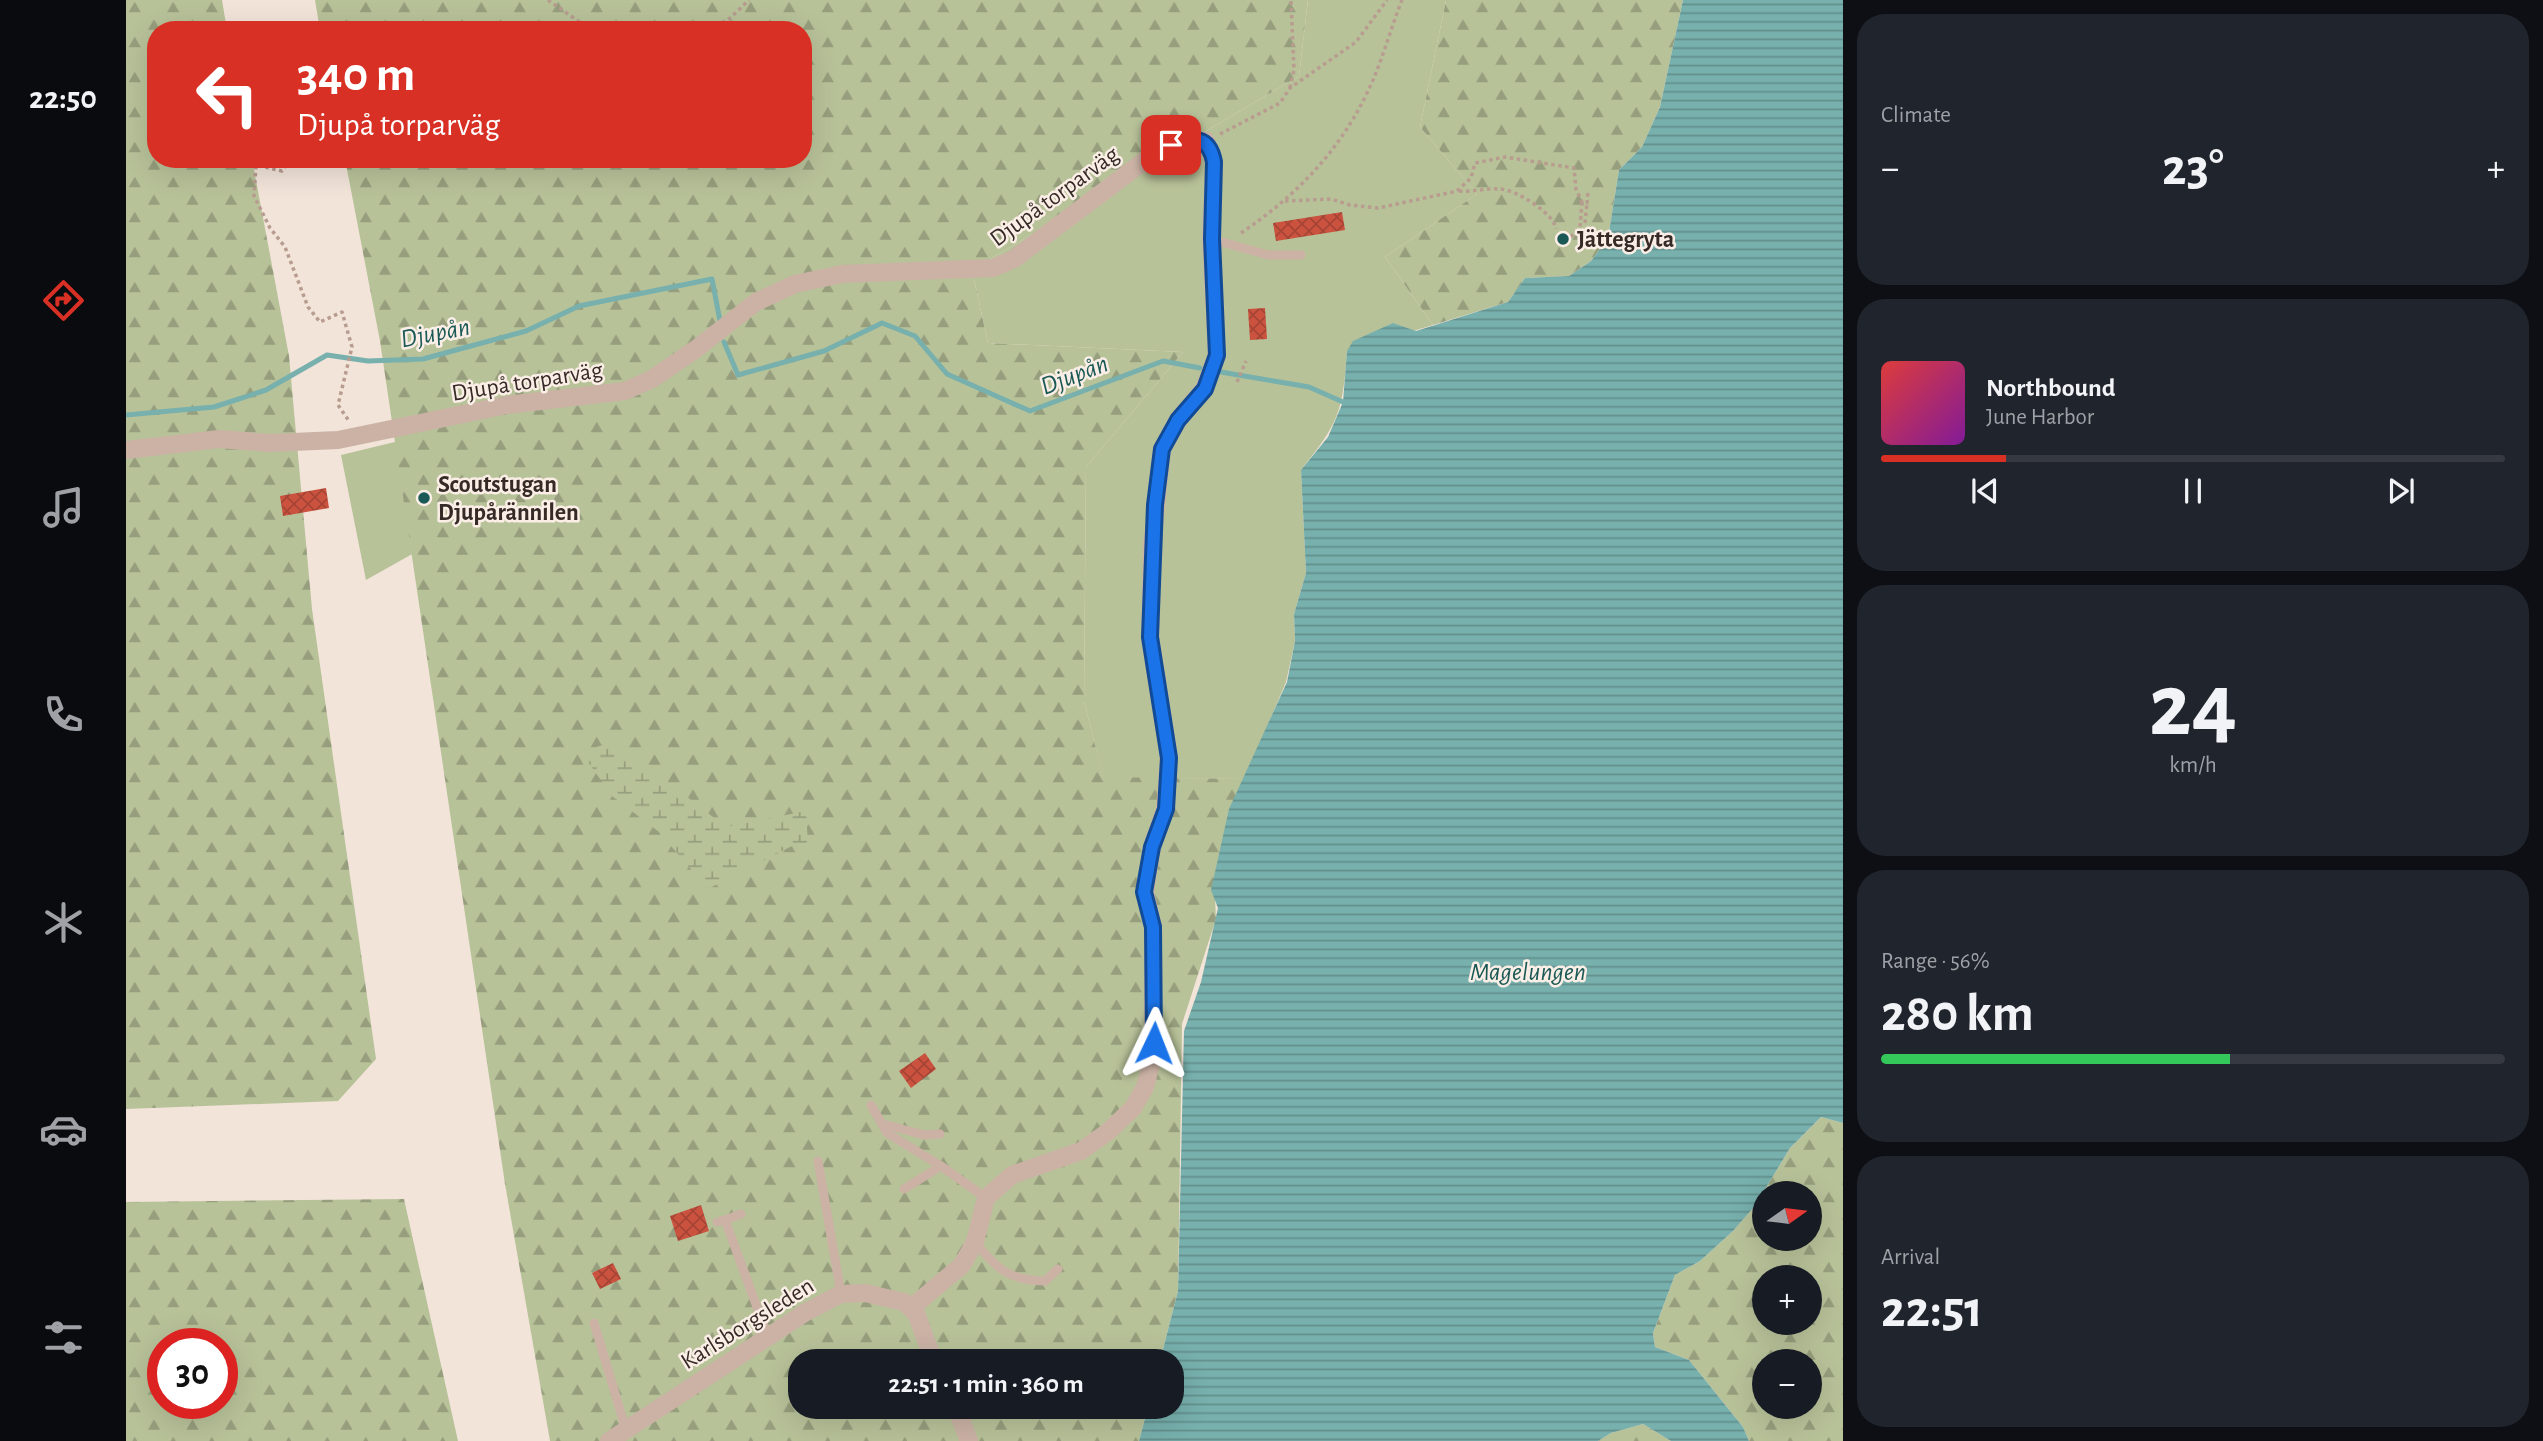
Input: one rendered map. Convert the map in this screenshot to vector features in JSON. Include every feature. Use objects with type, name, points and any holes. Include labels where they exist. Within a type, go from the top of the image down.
[{"type":"street","name":"Djupå torparväg","points":[[126,450],[219,439],[270,443],[338,440],[507,405],[625,391],[652,379],[756,302],[795,284],[842,274],[993,268],[1014,259],[1144,161],[1186,140],[1206,141]]},
{"type":"street","points":[[929,1349],[916,1313],[911,1308],[962,1265],[975,1242],[986,1198],[1012,1175],[1081,1151],[1109,1131],[1133,1108],[1144,1087],[1153,1057],[1153,927],[1144,892],[1152,847],[1166,809],[1169,758],[1150,637],[1152,546],[1162,449],[1178,420],[1205,389],[1217,355],[1214,162],[1206,141]]},
{"type":"street","name":"Karlsborgsleden","points":[[608,1441],[768,1337],[841,1294],[865,1293],[890,1297],[911,1308]]},
{"type":"street","points":[[961,1419],[969,1441]]},
{"type":"lane","points":[[1215,240],[1268,255],[1300,255]]},
{"type":"lane","points":[[871,1105],[887,1133],[986,1198]]},
{"type":"lane","points":[[883,1124],[924,1135],[940,1134]]},
{"type":"lane","points":[[818,1160],[841,1294]]},
{"type":"lane","points":[[904,1189],[941,1166]]},
{"type":"lane","points":[[741,1214],[721,1221],[768,1337]]},
{"type":"lane","points":[[975,1242],[997,1269],[1023,1280],[1045,1281],[1058,1269]]},
{"type":"lane","points":[[594,1323],[626,1430]]},
{"type":"path","points":[[548,0],[578,21]]},
{"type":"path","points":[[727,21],[749,0]]},
{"type":"path","points":[[1290,88],[1294,70],[1291,0]]},
{"type":"path","points":[[1206,141],[1280,103],[1290,88],[1356,41],[1387,0]]},
{"type":"path","points":[[1215,240],[1238,235],[1285,201],[1313,176],[1351,124],[1370,89],[1402,0]]},
{"type":"path","points":[[1457,191],[1471,178],[1475,163],[1504,157],[1574,169],[1576,189],[1584,203],[1585,223]]},
{"type":"path","points":[[256,168],[254,196],[285,247],[308,307],[320,322],[342,312],[351,358],[338,405],[359,436]]},
{"type":"path","points":[[1285,201],[1331,199],[1378,208],[1457,191],[1486,192],[1500,188],[1534,203],[1555,223],[1556,229]]},
{"type":"path","points":[[1566,242],[1580,227],[1588,191]]},
{"type":"path","points":[[1237,382],[1246,361]]},
{"type":"green space","points":[[126,0],[222,0],[226,21],[147,21],[147,168],[254,168],[289,356],[312,609],[376,1059],[338,1101],[126,1109]]},
{"type":"green space","points":[[315,0],[1308,0],[1299,76],[972,270],[988,343],[1183,352],[1086,467],[1084,701],[1103,777],[1245,779],[1214,879],[1216,919],[1182,1024],[1178,1291],[1163,1349],[788,1349],[788,1419],[1145,1419],[1139,1441],[550,1441],[505,1184],[380,341],[347,168],[812,168],[812,21],[318,21]]},
{"type":"green space","name":"Djupån","points":[[1308,0],[1446,0],[1420,127],[1477,194],[1385,257],[1433,325],[1347,351],[1337,415],[1324,440],[1301,470],[1306,573],[1294,614],[1295,641],[1286,682],[1245,779],[1103,778],[1084,701],[1086,467],[1183,352],[988,343],[972,270],[1299,76]]},
{"type":"green space","points":[[1446,0],[1683,0],[1660,107],[1642,147],[1619,170],[1608,238],[1591,261],[1569,276],[1525,278],[1508,302],[1433,325],[1385,257],[1477,194],[1420,127]]},
{"type":"green space","points":[[473,423],[487,512],[366,580],[341,455]]},
{"type":"green space","points":[[606,744],[644,764],[726,827],[806,811],[808,844],[792,846],[708,889],[659,832],[612,796],[581,752]]},
{"type":"green space","points":[[1821,1117],[1843,1123],[1843,1441],[1749,1441],[1743,1427],[1689,1360],[1655,1347],[1653,1333],[1675,1275],[1700,1261],[1752,1209],[1752,1251],[1822,1251],[1822,1181],[1770,1181],[1790,1148]]},
{"type":"green space","points":[[404,1199],[458,1441],[126,1441],[126,1202]]},
{"type":"green space","points":[[1643,1424],[1671,1441],[1598,1441],[1611,1433]]},
{"type":"water","name":"Magelungen","points":[[1683,0],[1843,0],[1843,1123],[1821,1117],[1790,1148],[1770,1181],[1752,1181],[1752,1209],[1700,1261],[1675,1275],[1653,1333],[1655,1347],[1689,1360],[1743,1427],[1749,1441],[1671,1441],[1643,1424],[1611,1433],[1598,1441],[1139,1441],[1145,1419],[1184,1419],[1184,1349],[1163,1349],[1178,1291],[1184,1031],[1201,982],[1218,908],[1211,890],[1229,809],[1287,682],[1295,641],[1294,614],[1306,573],[1301,470],[1328,437],[1343,402],[1347,351],[1353,341],[1393,323],[1416,331],[1508,302],[1525,278],[1569,276],[1591,261],[1608,238],[1619,170],[1642,147],[1660,107]]},
{"type":"building","points":[[1342,212],[1345,230],[1276,241],[1273,223]]},
{"type":"building","points":[[1265,308],[1267,339],[1250,340],[1248,309]]},
{"type":"building","points":[[326,488],[329,508],[283,516],[280,496]]},
{"type":"building","points":[[925,1053],[936,1069],[911,1088],[899,1071]]},
{"type":"building","points":[[701,1205],[709,1231],[678,1241],[670,1216]]},
{"type":"building","points":[[613,1263],[621,1279],[600,1289],[592,1273]]},
{"type":"waterway","name":"Djupån","points":[[126,415],[214,407],[266,390],[327,355],[368,361],[423,359],[526,331],[579,306],[712,279],[720,321]]},
{"type":"waterway","name":"Djupån","points":[[724,342],[738,375],[824,351],[882,323],[915,336],[947,374],[1030,411],[1163,361],[1200,368]]},
{"type":"waterway","name":"Djupån","points":[[1221,372],[1309,387],[1343,402]]},
{"type":"place","name":"Jättegryta","points":[[1563,239]]},
{"type":"place","name":"Scoutstugan Djupårännilen","points":[[424,498]]},
{"type":"route","points":[[1154,1043],[1153,927],[1144,892],[1152,847],[1166,809],[1169,758],[1150,637],[1156,484],[1162,449],[1178,420],[1205,389],[1217,355],[1212,262],[1212,149],[1206,141],[1199,139],[1171,145]]}]
